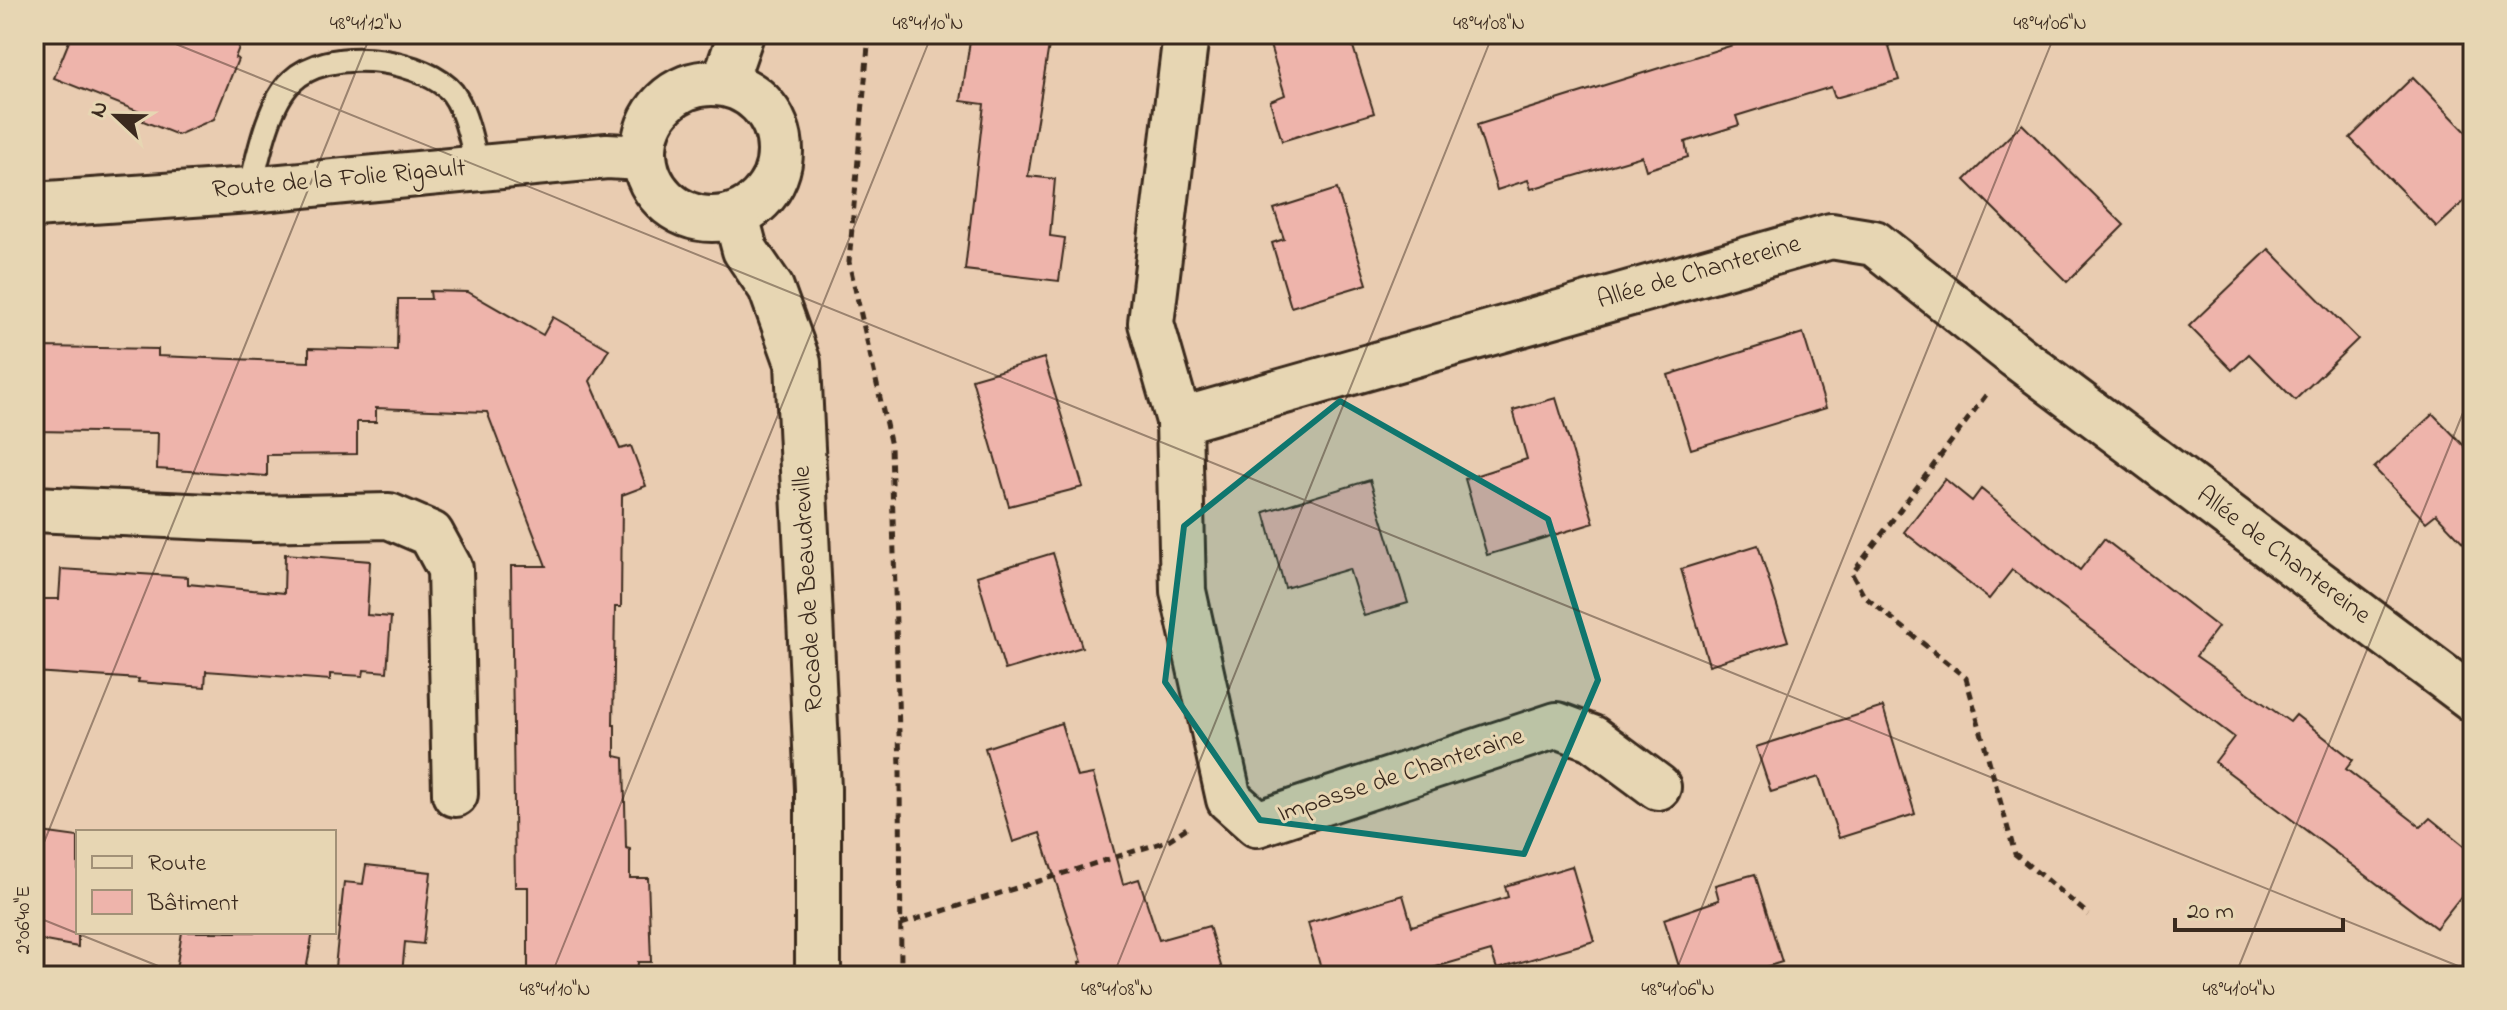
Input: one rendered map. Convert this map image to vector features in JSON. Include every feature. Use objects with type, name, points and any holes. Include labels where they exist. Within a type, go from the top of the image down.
[{"type":"street","points":[[724,83],[741,34]]},
{"type":"street","points":[[1186,34],[1151,323],[1179,421],[1183,591],[1229,799]]},
{"type":"street","points":[[724,83],[738,87],[758,100],[773,118],[780,140],[779,164],[771,186],[756,204],[736,216],[715,220],[695,218],[676,210],[659,196],[648,179],[643,158],[646,135],[664,101],[694,85],[724,83]]},
{"type":"street","name":"Route de la Folie Rigault","points":[[34,205],[250,190],[607,156],[643,158]]},
{"type":"street","name":"Rocade de Beaudreville","points":[[736,216],[745,250],[771,288],[798,363],[818,789],[818,976]]},
{"type":"street","name":"Allée de Chantereine","points":[[1179,421],[1831,236],[1874,243],[2016,356],[2473,699]]},
{"type":"street","points":[[34,509],[255,519],[389,516],[431,534],[450,569],[455,794]]},
{"type":"street","name":"Impasse de Chanteraine","points":[[1229,799],[1257,824],[1557,725],[1592,738],[1658,787]]},
{"type":"lane","points":[[250,190],[273,110],[292,81],[316,67],[351,59],[392,62],[425,73],[450,89],[466,120],[478,168]]},
{"type":"path","points":[[869,34],[849,262],[891,446],[900,769],[901,976]]},
{"type":"path","points":[[2016,356],[1852,574],[1864,596],[1966,678],[2015,854],[2089,915]]},
{"type":"path","points":[[901,924],[1167,841],[1229,799]]},
{"type":"highlighted area","points":[[1340,401],[1548,519],[1598,680],[1524,854],[1260,820],[1165,682],[1184,526]]},
{"type":"building","points":[[72,34],[244,34],[235,58],[238,59],[214,119],[178,135],[143,121],[145,114],[54,78]]},
{"type":"building","points":[[971,34],[1039,34],[1039,43],[1049,45],[1028,176],[1055,179],[1050,236],[1065,238],[1059,281],[965,270],[984,104],[961,101]]},
{"type":"building","points":[[1293,34],[1349,34],[1374,113],[1282,141],[1270,101],[1285,95],[1269,42]]},
{"type":"building","points":[[1768,34],[1885,34],[1899,80],[1835,98],[1831,87],[1736,116],[1739,125],[1685,142],[1688,157],[1646,170],[1642,156],[1531,189],[1528,180],[1497,190],[1477,125]]},
{"type":"building","points":[[2413,77],[2473,139],[2473,193],[2437,227],[2350,138]]},
{"type":"building","points":[[2022,124],[2124,225],[2067,282],[1965,180]]},
{"type":"building","points":[[1337,189],[1367,284],[1291,307],[1272,243],[1284,239],[1274,209]]},
{"type":"building","points":[[2269,249],[2358,339],[2295,400],[2249,354],[2232,370],[2189,326]]},
{"type":"building","points":[[430,291],[468,292],[543,335],[553,317],[609,349],[590,381],[620,449],[631,446],[646,486],[622,495],[621,607],[615,607],[613,725],[615,756],[624,758],[626,848],[630,849],[630,878],[648,878],[651,962],[638,962],[637,976],[528,976],[528,887],[515,887],[511,566],[546,566],[487,412],[376,408],[376,422],[357,422],[357,454],[267,455],[267,476],[157,469],[158,433],[34,431],[34,350],[42,347],[158,349],[158,356],[309,362],[309,348],[397,350],[398,299],[431,299]]},
{"type":"building","points":[[1803,333],[1826,408],[1691,449],[1668,375]]},
{"type":"building","points":[[1044,358],[1083,487],[1009,506],[972,379]]},
{"type":"building","points":[[1556,398],[1594,523],[1487,555],[1465,479],[1527,459],[1513,410]]},
{"type":"building","points":[[2433,414],[2473,455],[2473,553],[2436,514],[2426,522],[2374,468]]},
{"type":"building","points":[[1945,479],[1972,501],[1981,489],[2080,570],[2104,539],[2218,627],[2196,656],[2290,722],[2296,715],[2353,760],[2346,769],[2421,827],[2430,818],[2473,853],[2473,881],[2436,928],[2215,762],[2234,737],[2012,570],[1989,599],[1904,532]]},
{"type":"building","points":[[1370,480],[1408,603],[1364,616],[1349,569],[1285,588],[1264,512]]},
{"type":"building","points":[[1758,545],[1788,641],[1709,665],[1681,569]]},
{"type":"building","points":[[1053,553],[1082,647],[1005,670],[977,576]]},
{"type":"building","points":[[285,554],[370,561],[367,615],[391,617],[387,672],[364,670],[363,676],[330,674],[330,680],[206,671],[205,687],[34,672],[38,599],[59,599],[61,569],[188,577],[188,584],[284,593]]},
{"type":"building","points":[[1883,707],[1915,814],[1839,838],[1819,777],[1771,792],[1756,747]]},
{"type":"building","points":[[1061,723],[1077,777],[1093,774],[1123,884],[1139,879],[1159,940],[1209,926],[1224,976],[1081,976],[1079,962],[1082,962],[1040,833],[1013,842],[985,748]]},
{"type":"building","points":[[34,831],[76,837],[78,947],[34,939]]},
{"type":"building","points":[[366,865],[431,872],[423,944],[405,942],[402,974],[335,967],[344,882],[363,884]]},
{"type":"building","points":[[1572,866],[1594,941],[1497,969],[1491,951],[1405,976],[1323,976],[1308,923],[1403,895],[1412,926],[1508,897],[1505,886]]},
{"type":"building","points":[[1755,874],[1782,962],[1736,976],[1682,976],[1664,919],[1719,900],[1715,885]]},
{"type":"building","points":[[182,934],[313,934],[305,976],[175,976]]}]
